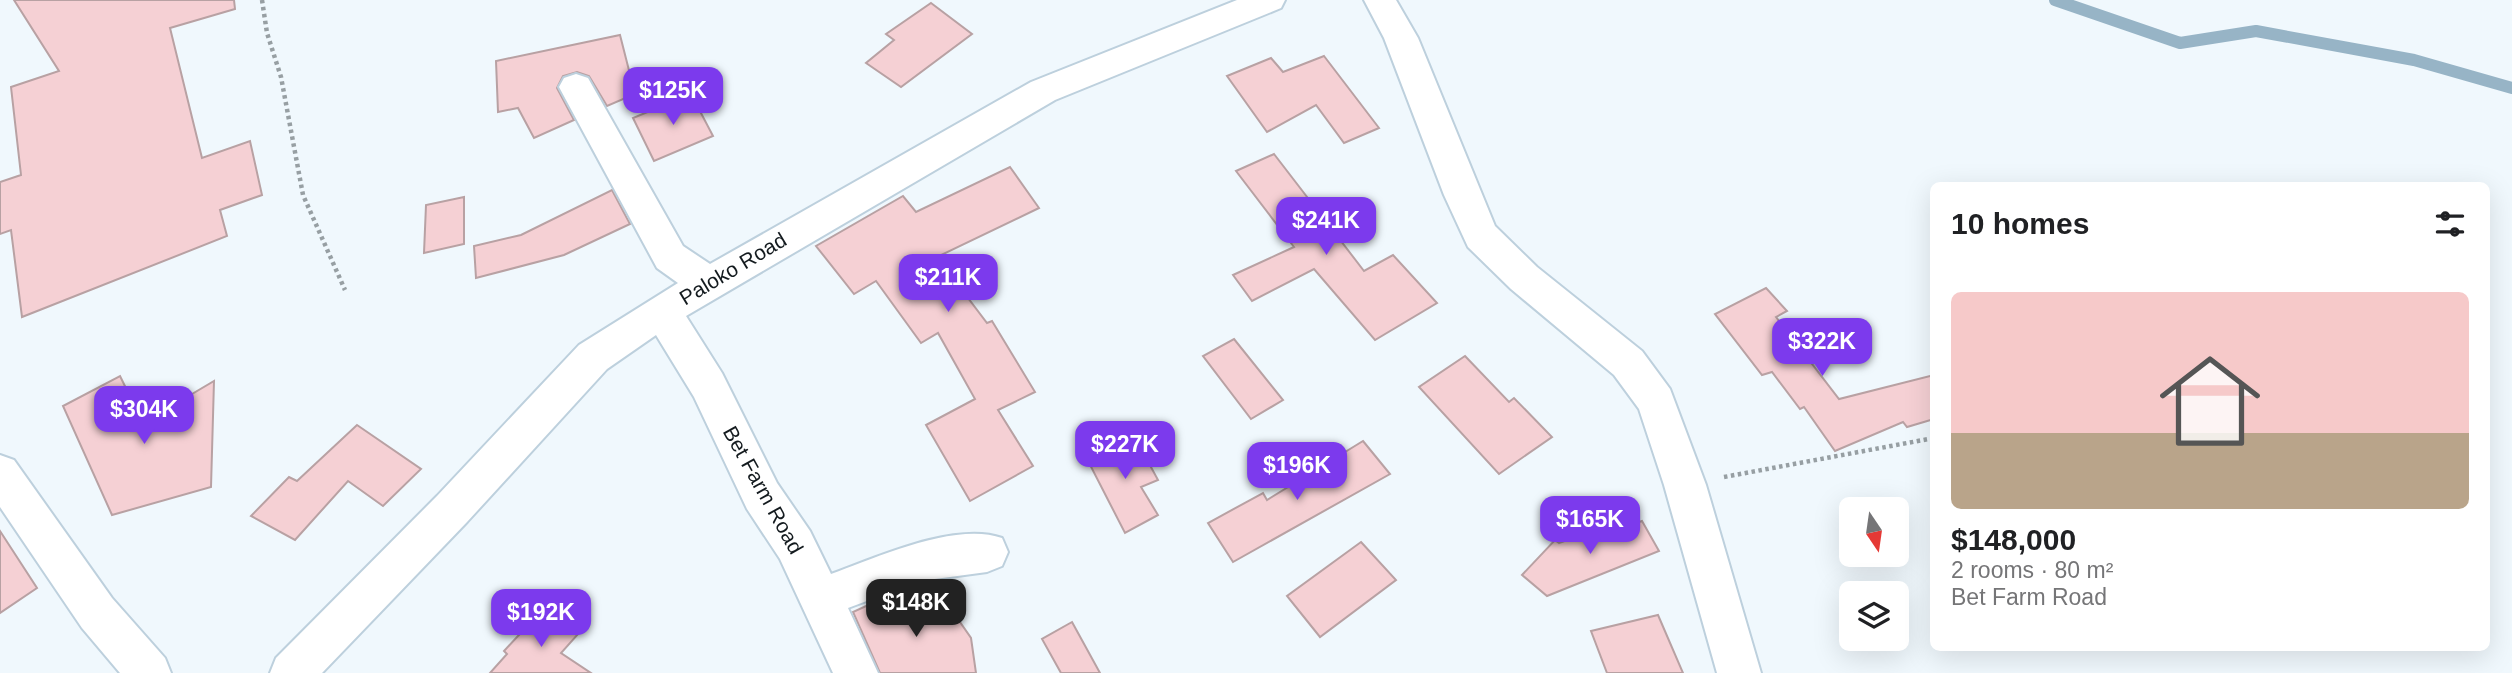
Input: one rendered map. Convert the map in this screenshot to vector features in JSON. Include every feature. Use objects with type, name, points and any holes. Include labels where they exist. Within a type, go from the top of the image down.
[{"type":"street","name":"Paloko Road","points":[[292,673],[452,509],[593,357],[709,284],[1042,91],[1269,0]]},
{"type":"street","points":[[1380,0],[1401,38],[1461,195],[1481,236],[1524,278],[1628,363],[1656,401],[1685,485],[1739,673]]},
{"type":"street","points":[[576,87],[670,257],[709,284]]},
{"type":"street","name":"Bet Farm Road","points":[[662,312],[708,384],[762,496],[794,545],[856,673]]},
{"type":"street","points":[[0,473],[97,612],[149,673]]},
{"type":"street","points":[[821,598],[920,561],[987,552]]},
{"type":"path","points":[[262,0],[267,33],[281,77],[303,195],[345,289]]},
{"type":"path","points":[[1685,485],[1930,439]]},
{"type":"building","points":[[14,0],[234,0],[235,9],[170,28],[202,158],[250,141],[262,195],[220,210],[227,236],[22,317],[11,230],[0,234],[0,182],[21,175],[11,87],[59,71]]},
{"type":"building","points":[[931,3],[972,34],[901,87],[866,63],[894,40],[886,34]]},
{"type":"building","points":[[620,35],[635,94],[607,106],[589,76],[577,72],[563,76],[557,88],[574,120],[534,138],[518,108],[498,112],[496,61]]},
{"type":"building","points":[[1324,56],[1379,128],[1344,143],[1316,105],[1267,132],[1227,76],[1271,58],[1283,72]]},
{"type":"building","points":[[691,94],[713,136],[654,161],[633,118]]},
{"type":"building","points":[[1274,154],[1364,271],[1393,255],[1437,303],[1375,340],[1314,269],[1252,301],[1233,275],[1294,247],[1236,171]]},
{"type":"building","points":[[1010,167],[1039,208],[937,257],[987,323],[992,321],[1035,392],[998,410],[1033,466],[970,501],[926,425],[975,399],[938,333],[921,343],[876,281],[854,294],[816,246],[903,196],[916,212]]},
{"type":"building","points":[[612,190],[630,224],[564,255],[476,278],[474,246],[521,235]]},
{"type":"building","points":[[464,197],[464,244],[424,253],[426,205]]},
{"type":"building","points":[[1766,288],[1787,311],[1776,317],[1839,399],[1930,376],[1930,420],[1907,427],[1903,422],[1835,451],[1804,407],[1800,409],[1772,372],[1762,375],[1715,314]]},
{"type":"building","points":[[1234,339],[1283,400],[1251,419],[1203,356]]},
{"type":"building","points":[[1465,356],[1509,402],[1514,398],[1552,437],[1499,474],[1419,387]]},
{"type":"building","points":[[120,376],[143,423],[214,381],[211,487],[112,515],[63,406]]},
{"type":"building","points":[[357,425],[421,469],[383,506],[348,481],[295,540],[251,516],[289,477],[297,481]]},
{"type":"building","points":[[1133,434],[1158,480],[1141,487],[1158,515],[1125,533],[1085,455]]},
{"type":"building","points":[[1363,441],[1390,474],[1233,562],[1208,523],[1263,493],[1267,500]]},
{"type":"building","points":[[1620,520],[1624,527],[1642,521],[1659,551],[1547,596],[1522,575],[1555,540],[1559,543]]},
{"type":"building","points":[[0,531],[37,588],[0,613]]},
{"type":"building","points":[[1361,542],[1396,580],[1320,637],[1287,596]]},
{"type":"building","points":[[890,595],[909,622],[944,599],[971,638],[976,673],[880,673],[853,612]]},
{"type":"building","points":[[544,608],[579,633],[561,653],[591,673],[490,673],[507,654],[504,651]]},
{"type":"building","points":[[1658,615],[1683,673],[1607,673],[1591,631]]},
{"type":"building","points":[[1072,622],[1100,673],[1061,673],[1042,639]]},
{"type":"waterway","points":[[2055,0],[2180,43],[2256,31],[2414,60],[2512,88]]}]
